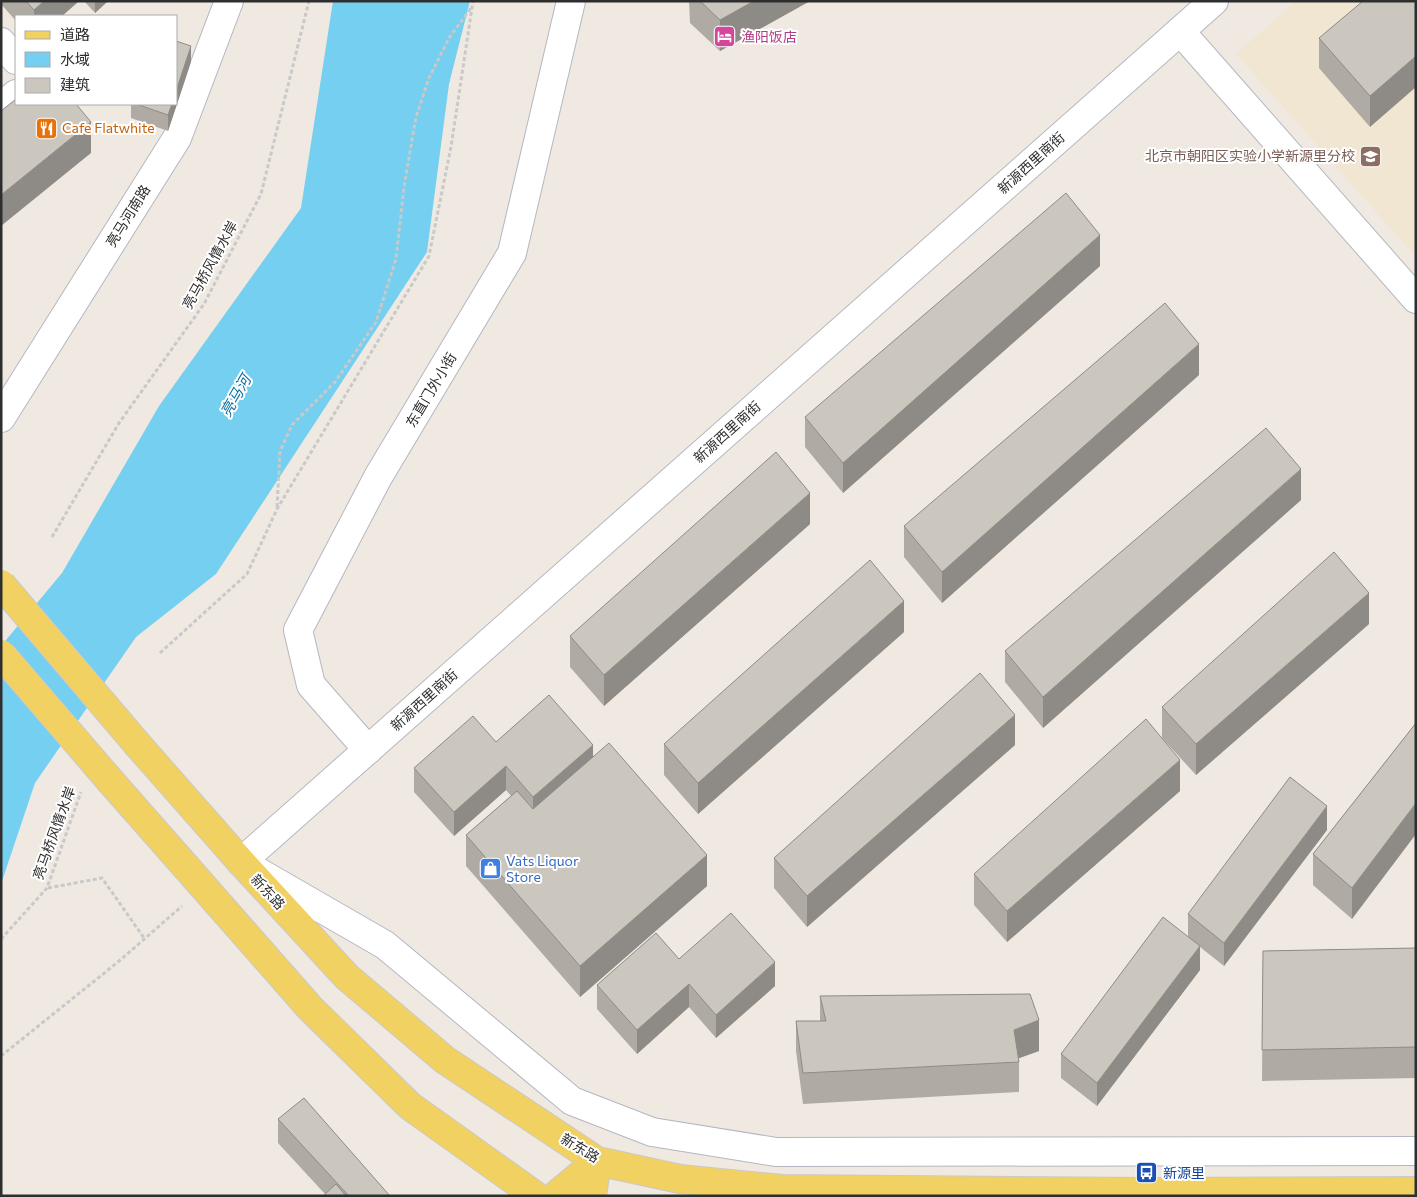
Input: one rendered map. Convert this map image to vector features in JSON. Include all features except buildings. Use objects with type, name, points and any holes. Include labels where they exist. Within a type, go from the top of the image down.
[{"type":"main road","name":"新东路","points":[[1,584],[138,745],[241,862],[347,977],[445,1060],[597,1161],[680,1179],[782,1189],[1147,1192],[1416,1191]]},
{"type":"main road","points":[[1,654],[95,781],[204,888],[310,1008],[410,1106],[536,1196]]},
{"type":"main road","points":[[555,1196],[597,1161]]},
{"type":"main road","points":[[592,1196],[597,1161]]},
{"type":"street","name":"亮马河南路","points":[[1,418],[177,138],[229,1]]},
{"type":"street","name":"东直门外小街","points":[[368,750],[311,685],[298,630],[378,477],[512,254],[571,1]]},
{"type":"street","name":"新源西里南街","points":[[241,862],[1180,31],[1210,2]]},
{"type":"street","points":[[1180,31],[1416,299]]},
{"type":"street","points":[[1,42],[15,59]]},
{"type":"street","points":[[1,107],[15,95]]},
{"type":"street","points":[[241,862],[385,945],[572,1101],[652,1132],[776,1152],[1416,1151]]},
{"type":"path","name":"亮马桥风情水岸","points":[[52,537],[119,423],[204,304],[261,194],[309,1]]},
{"type":"path","points":[[160,653],[247,574],[277,509],[429,256],[450,147],[474,1]]},
{"type":"path","points":[[277,509],[280,451],[292,425],[335,382],[376,322],[396,258],[404,188],[416,117],[429,78],[449,38],[472,7]]},
{"type":"path","name":"亮马桥风情水岸","points":[[1,939],[47,888],[95,781]]},
{"type":"path","points":[[47,888],[102,878],[144,938]]},
{"type":"path","points":[[1,1056],[118,962],[204,888]]},
{"type":"shaded area","name":"北京市朝阳区实验小学新源里分校","points":[[1296,1],[1416,1],[1416,257],[1236,54]]},
{"type":"water","name":"亮马河","points":[[333,1],[470,1],[449,84],[427,252],[216,574],[136,637],[35,783],[1,884],[1,646],[62,573],[159,406],[301,208]]},
{"type":"place","name":"渔阳饭店","points":[[725,37]]},
{"type":"place","name":"Cafe Flatwhite","points":[[46,128]]},
{"type":"place","name":"北京市朝阳区实验小学新源里分校","points":[[1371,156]]},
{"type":"place","name":"Vats Liquor Store","points":[[490,869]]},
{"type":"place","name":"新源里","points":[[1147,1173]]}]
